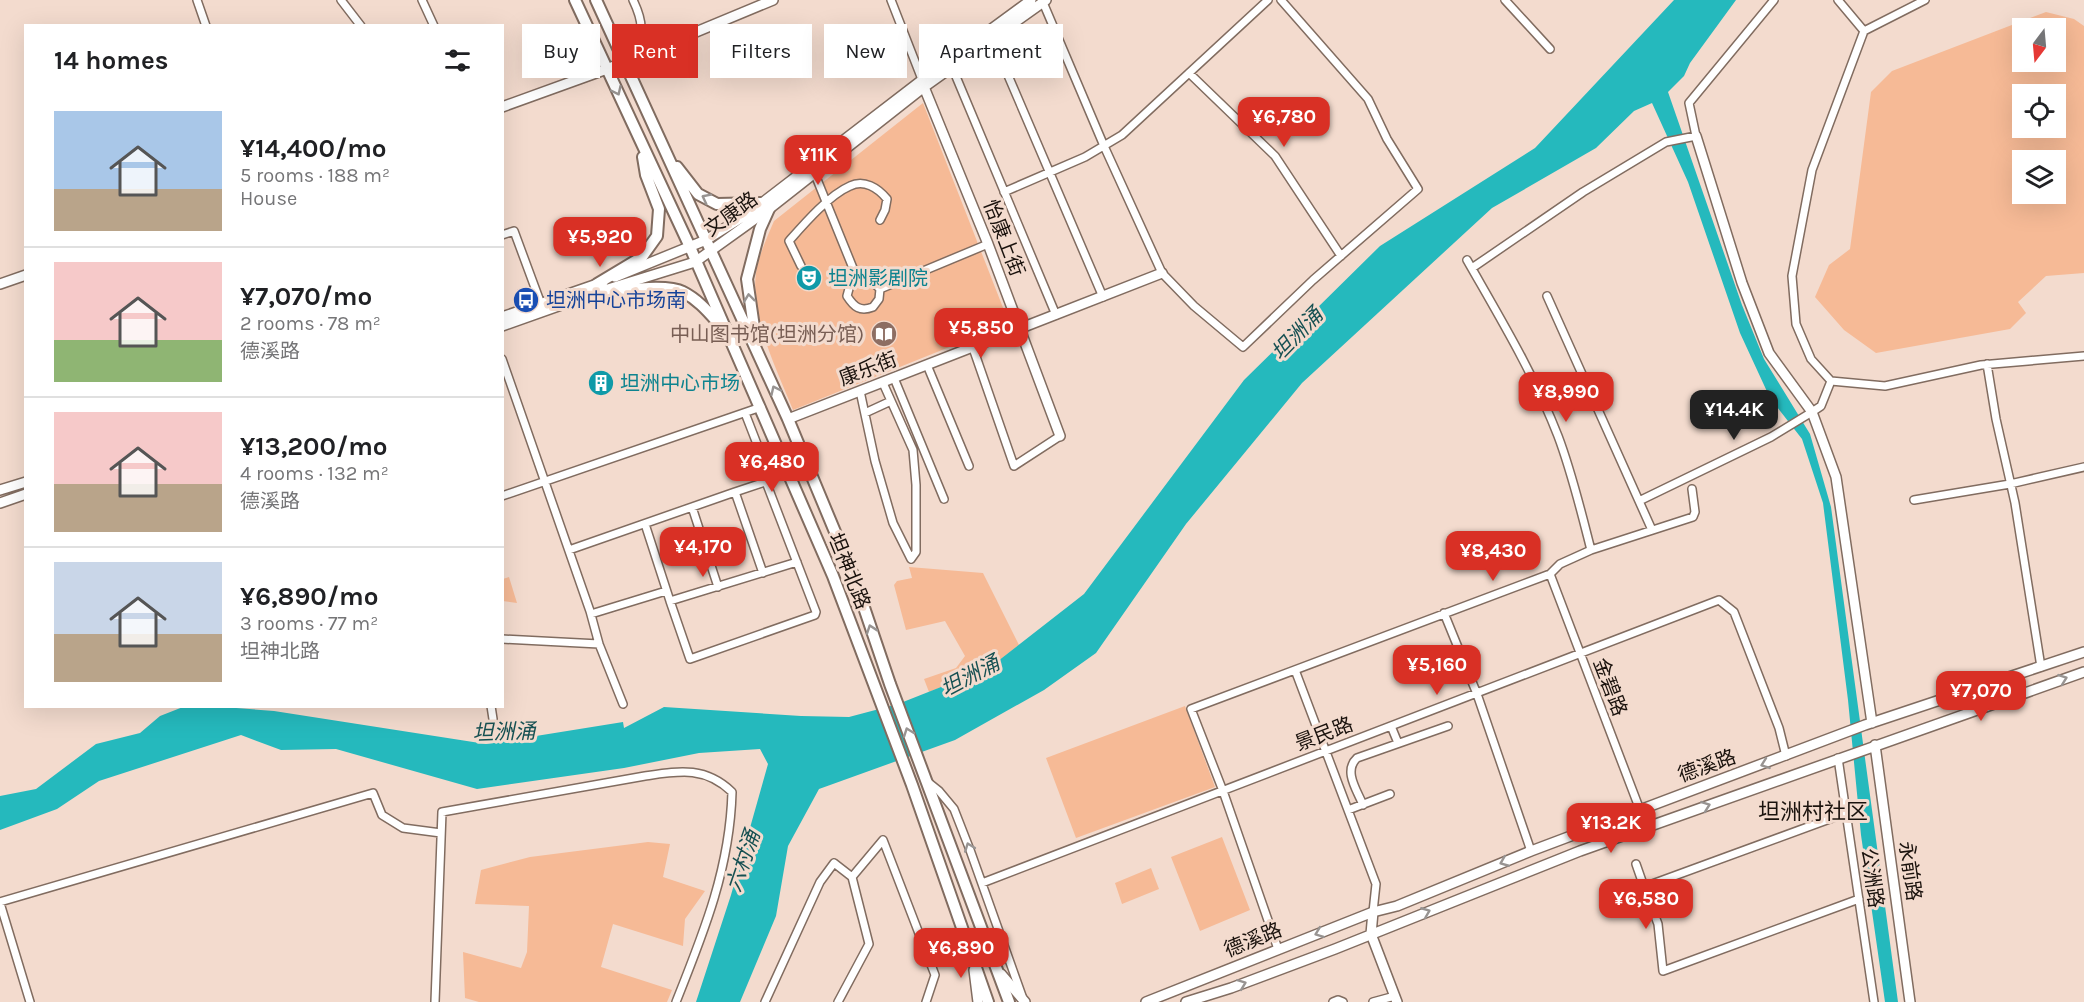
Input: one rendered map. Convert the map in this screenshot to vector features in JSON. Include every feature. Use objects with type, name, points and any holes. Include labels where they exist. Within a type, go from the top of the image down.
[{"type":"main road","name":"坦神北路","points":[[575,0],[690,247],[694,262],[761,407],[833,576],[912,785],[988,1002]]},
{"type":"main road","name":"坦神北路","points":[[596,0],[612,34]]},
{"type":"main road","name":"坦神北路","points":[[632,78],[788,419],[853,575],[890,684],[1009,1002]]},
{"type":"main road","points":[[596,289],[642,257],[657,236],[659,209],[646,175],[641,142]]},
{"type":"main road","points":[[664,150],[698,194],[717,204],[766,206],[747,279],[759,356]]},
{"type":"main road","points":[[596,289],[681,290],[699,302],[728,333]]},
{"type":"street","points":[[197,0],[205,24]]},
{"type":"street","points":[[341,0],[359,24]]},
{"type":"street","points":[[422,0],[433,24]]},
{"type":"street","points":[[633,0],[641,18],[641,24]]},
{"type":"street","points":[[698,29],[773,0]]},
{"type":"street","points":[[891,0],[923,84]]},
{"type":"street","points":[[504,325],[596,289],[706,240],[766,206],[1030,0]]},
{"type":"street","points":[[1004,192],[1085,157],[1122,135],[1268,0]]},
{"type":"street","points":[[1505,0],[1550,50]]},
{"type":"street","points":[[1774,0],[1689,103],[1696,136],[1742,283],[1769,353],[1812,412],[1836,477],[1868,724]]},
{"type":"street","points":[[1838,0],[1864,31]]},
{"type":"street","points":[[1924,0],[1864,31],[1812,170],[1792,276],[1796,324],[1811,359],[1831,381],[1885,386],[1987,364],[2084,356]]},
{"type":"street","points":[[1044,1],[1104,146],[1162,273],[1194,306],[1243,347],[1341,256],[1418,189],[1387,139],[1368,99],[1286,2]]},
{"type":"street","name":"文康路","points":[[1013,24],[1044,1]]},
{"type":"street","points":[[504,106],[612,66]]},
{"type":"street","points":[[1189,73],[1275,156],[1341,256]]},
{"type":"street","name":"文康路","points":[[596,289],[694,262],[814,172],[923,84],[934,78]]},
{"type":"street","points":[[956,78],[1056,315]]},
{"type":"street","points":[[1009,78],[1103,297]]},
{"type":"street","name":"怡康上街","points":[[923,84],[988,244],[1060,436]]},
{"type":"street","points":[[1472,268],[1583,192],[1666,142],[1696,136]]},
{"type":"street","points":[[814,172],[857,278]]},
{"type":"street","points":[[801,267],[789,241],[826,203],[851,185],[867,184],[879,189],[887,199],[880,220]]},
{"type":"street","points":[[504,234],[514,231],[541,304]]},
{"type":"street","points":[[880,289],[988,244]]},
{"type":"street","points":[[1467,261],[1519,350],[1557,435],[1577,493],[1591,550]]},
{"type":"street","name":"康乐街","points":[[788,419],[1162,273]]},
{"type":"street","points":[[0,284],[24,276]]},
{"type":"street","points":[[857,278],[865,278],[880,289],[879,298],[873,308],[865,310],[854,307],[847,296],[850,285],[857,278]]},
{"type":"street","points":[[504,316],[596,289]]},
{"type":"street","points":[[1547,296],[1652,530]]},
{"type":"street","points":[[973,348],[1014,466],[1060,436]]},
{"type":"street","points":[[1987,364],[2041,667]]},
{"type":"street","points":[[504,365],[591,614],[599,644],[623,704]]},
{"type":"street","points":[[927,365],[969,466]]},
{"type":"street","points":[[894,378],[944,499]]},
{"type":"street","points":[[1639,501],[1770,437],[1812,412],[1821,406],[1831,381]]},
{"type":"street","points":[[860,391],[875,461],[893,523],[911,559],[916,552],[916,485],[913,450],[883,382]]},
{"type":"street","points":[[865,413],[891,401]]},
{"type":"street","points":[[504,495],[761,407]]},
{"type":"street","points":[[569,550],[771,480],[745,413]]},
{"type":"street","points":[[1914,500],[2010,484],[2084,467]]},
{"type":"street","points":[[645,524],[690,659],[815,615],[816,612],[766,482]]},
{"type":"street","points":[[0,490],[24,483]]},
{"type":"street","points":[[1278,949],[1223,790],[1191,709],[1550,574],[1560,564],[1591,550],[1693,517],[1695,512],[1692,489]]},
{"type":"street","points":[[735,492],[763,573]]},
{"type":"street","points":[[0,503],[24,495]]},
{"type":"street","points":[[692,507],[718,587]]},
{"type":"street","points":[[670,601],[797,562]]},
{"type":"street","name":"金碧路","points":[[1550,574],[1640,810]]},
{"type":"street","points":[[591,614],[666,591]]},
{"type":"street","name":"景民路","points":[[982,883],[1719,600],[1734,612],[1779,728],[1786,756]]},
{"type":"street","points":[[1444,613],[1477,694],[1531,851]]},
{"type":"street","points":[[504,639],[599,644]]},
{"type":"street","name":"德溪路","points":[[1146,1002],[1373,912],[1396,906],[1531,851],[1868,724],[2084,652]]},
{"type":"street","points":[[1295,670],[1376,884],[1371,934],[1396,999],[1373,1002]]},
{"type":"street","name":"德溪路","points":[[1186,1002],[1231,988],[1580,851],[2084,672]]},
{"type":"street","points":[[491,708],[493,719]]},
{"type":"street","points":[[1391,726],[1398,743]]},
{"type":"street","points":[[1363,805],[1350,773],[1353,761],[1448,726]]},
{"type":"street","name":"永前路","points":[[1872,747],[1910,1002]]},
{"type":"street","name":"公洲路","points":[[1841,758],[1846,813],[1874,1002]]},
{"type":"street","points":[[435,1002],[442,812],[676,771],[693,771],[720,780],[732,792],[731,812],[725,862],[700,939],[676,1002]]},
{"type":"street","points":[[926,780],[954,809],[1024,1001]]},
{"type":"street","points":[[30,1002],[0,902],[374,793],[382,815],[403,828],[441,833]]},
{"type":"street","points":[[1348,810],[1390,794]]},
{"type":"street","points":[[1644,887],[1846,813]]},
{"type":"street","points":[[852,877],[883,840],[935,975],[926,1002]]},
{"type":"street","points":[[765,1002],[820,882],[834,863],[852,877],[869,944],[838,1002]]},
{"type":"street","points":[[1636,864],[1658,924],[1663,971],[1858,899]]},
{"type":"street","points":[[972,953],[978,1002]]},
{"type":"street","points":[[997,970],[1024,1001]]},
{"type":"street","points":[[1333,1002],[1338,1000],[1343,1002]]},
{"type":"shaded area","points":[[2046,12],[2074,19],[2084,26],[2084,273],[2046,276],[2018,302],[2026,313],[2010,329],[1876,353],[1844,330],[1815,297],[1829,265],[1850,249],[1871,92],[1892,71],[2012,25],[2012,72],[2066,72],[2066,18],[2030,18]]},
{"type":"shaded area","points":[[923,103],[1009,323],[793,410],[766,343],[755,290],[759,259],[774,221]]},
{"type":"shaded area","points":[[909,567],[983,573],[1019,645],[989,668],[929,692],[924,679],[956,668],[965,656],[945,621],[906,630],[894,585],[897,581],[912,578]]},
{"type":"shaded area","points":[[509,577],[517,603],[504,601],[504,579]]},
{"type":"shaded area","points":[[1185,706],[1215,787],[1076,838],[1046,758]]},
{"type":"shaded area","points":[[1222,837],[1250,910],[1200,931],[1171,857]]},
{"type":"shaded area","points":[[648,842],[670,844],[663,877],[705,891],[685,919],[683,946],[613,924],[601,967],[672,990],[667,1002],[479,1002],[465,998],[463,952],[521,968],[527,952],[529,906],[475,904],[481,870],[530,857]]},
{"type":"shaded area","points":[[1151,868],[1159,889],[1122,904],[1115,883]]},
{"type":"water","points":[[1674,0],[1736,0],[1690,63],[1684,76],[1668,92],[1742,305],[1764,359],[1810,434],[1831,507],[1898,1002],[1885,1002],[1861,835],[1848,700],[1823,503],[1802,439],[1770,398],[1740,333],[1688,182],[1652,103],[1634,111],[1596,148],[1492,208],[1302,383],[1186,524],[1096,653],[1044,690],[955,740],[819,789],[788,846],[776,916],[740,1002],[696,1002],[731,895],[768,764],[760,749],[699,753],[624,768],[477,789],[336,749],[281,750],[241,735],[99,781],[57,809],[0,830],[0,796],[36,789],[96,744],[140,733],[160,716],[180,708],[274,711],[486,744],[623,722],[624,728],[664,707],[849,717],[898,704],[989,668],[1084,594],[1244,380],[1380,246],[1535,148]]},
{"type":"place","name":"坦洲影剧院","points":[[809,278]]},
{"type":"place","name":"坦洲中心市场南","points":[[526,300]]},
{"type":"place","name":"中山图书馆(坦洲分馆)","points":[[884,334]]},
{"type":"place","name":"坦洲中心市场","points":[[601,383]]},
{"type":"district","name":"坦洲村社区","points":[[1813,812]]},
{"type":"water label","name":"坦洲涌","points":[[1297,334]]},
{"type":"water label","name":"坦洲涌","points":[[970,676]]},
{"type":"water label","name":"坦洲涌","points":[[504,732]]},
{"type":"water label","name":"六村涌","points":[[743,861]]}]
